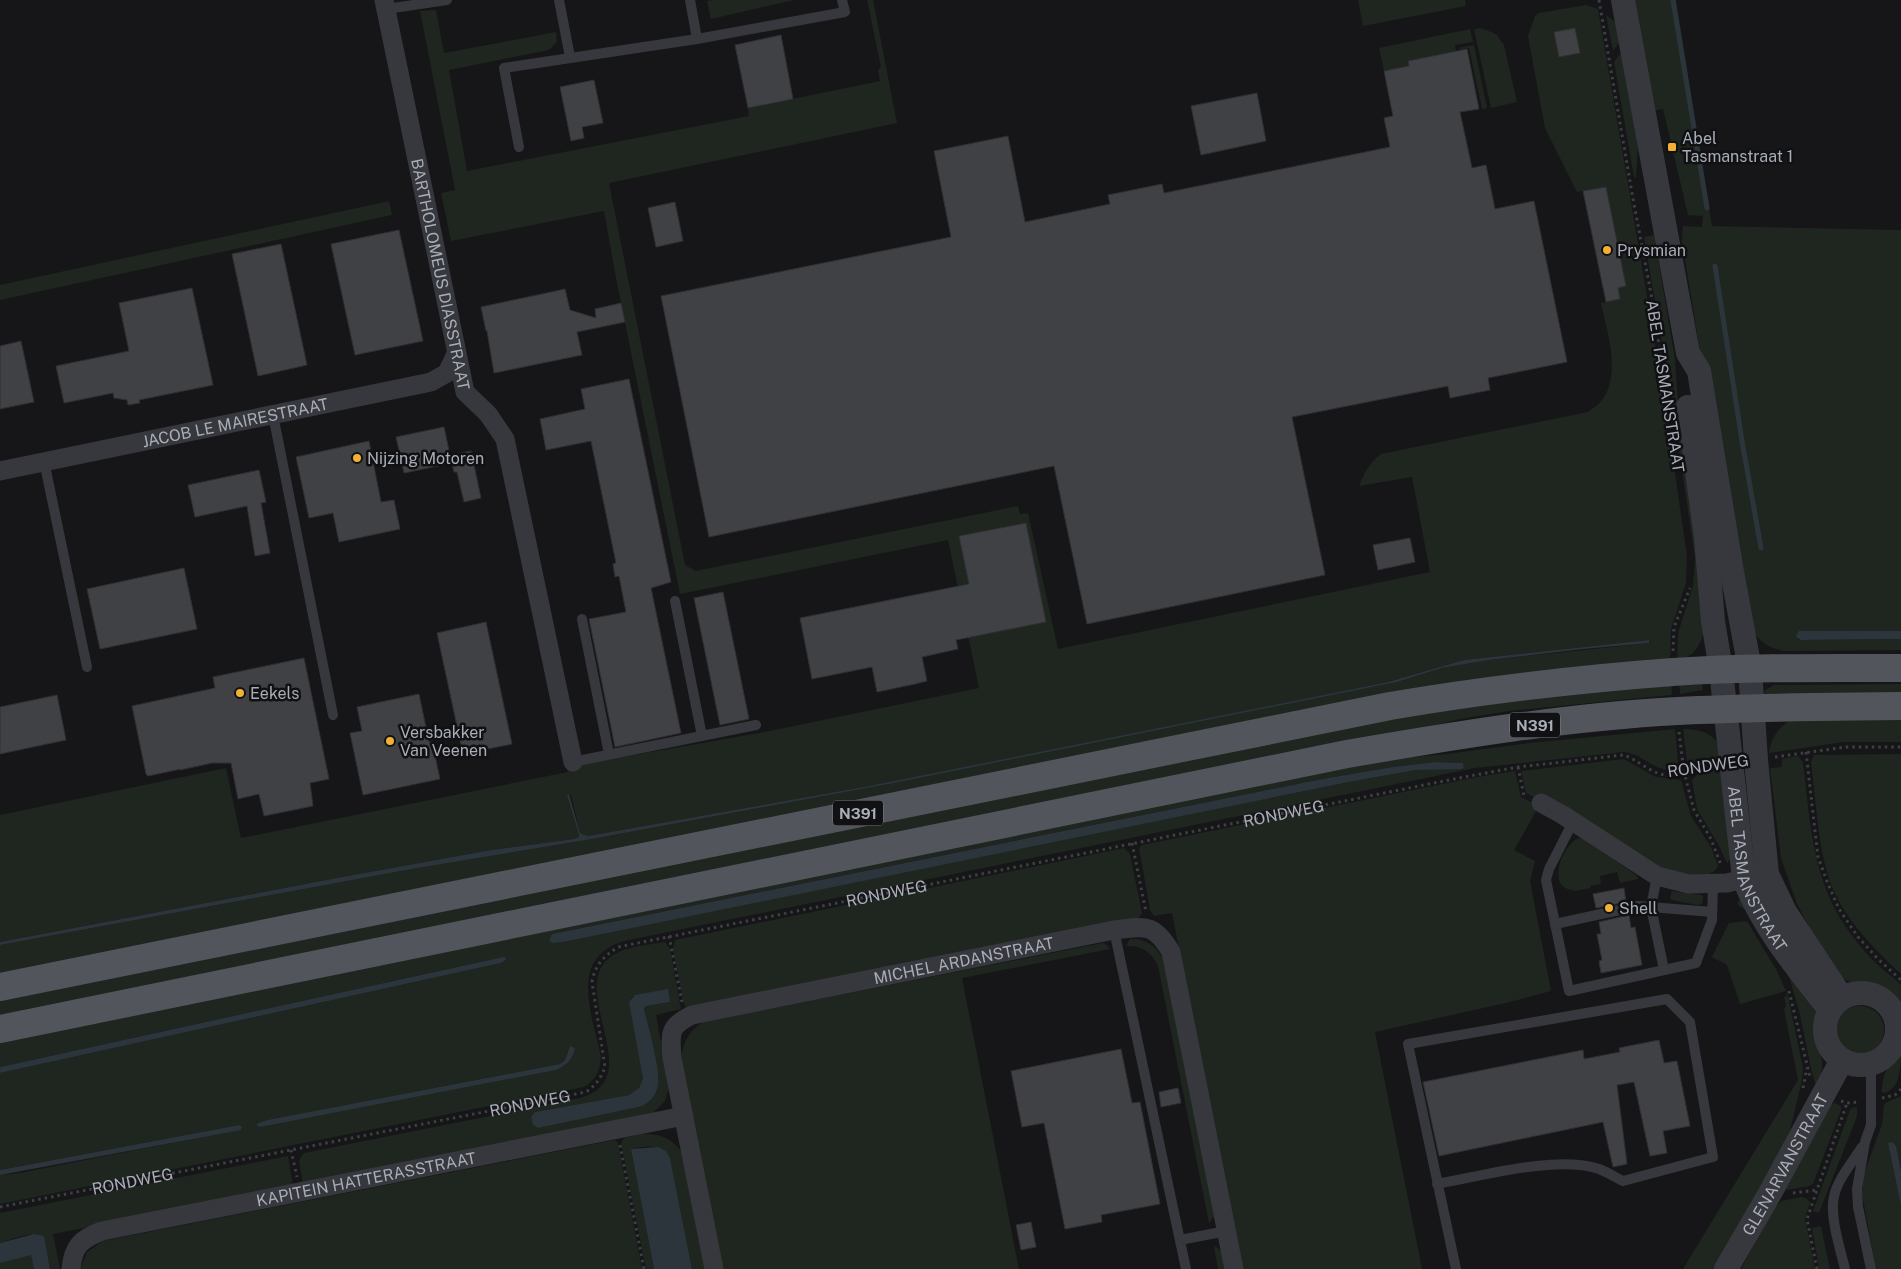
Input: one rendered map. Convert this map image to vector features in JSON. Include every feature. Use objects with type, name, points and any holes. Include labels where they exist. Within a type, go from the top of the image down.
[{"type":"main road","name":"N391","points":[[0,987],[1390,706],[1532,685],[1674,672],[1750,669],[1901,668]]},
{"type":"main road","name":"N391","points":[[0,1028],[1347,754],[1461,734],[1571,721],[1677,712],[1753,708],[1901,706]]},
{"type":"street","name":"ABEL TASMANSTRAAT","points":[[1623,0],[1688,353],[1698,372],[1750,669],[1756,760],[1767,874],[1785,912],[1836,1004]]},
{"type":"street","name":"BARTHOLOMEUS DIASSTRAAT","points":[[385,5],[465,392],[488,414],[505,438],[573,762]]},
{"type":"street","name":"ABEL TASMANSTRAAT","points":[[1688,353],[1684,375],[1706,537],[1713,622],[1721,670],[1744,879],[1753,902],[1767,926],[1836,1004]]},
{"type":"street","name":"JACOB LE MAIRESTRAAT","points":[[0,471],[431,382],[447,373],[456,354]]},
{"type":"street","points":[[1541,803],[1657,876],[1689,884],[1713,884],[1727,883],[1767,874]]},
{"type":"street","name":"MICHEL ARDANSTRAAT","points":[[687,1017],[1114,930],[1134,927],[1147,928]]},
{"type":"street","points":[[1147,928],[1152,929],[1162,937],[1171,952],[1234,1269]]},
{"type":"street","points":[[1858,994],[1869,994],[1887,1005],[1898,1024],[1893,1045],[1888,1053],[1871,1064],[1851,1064],[1842,1060],[1833,1053],[1827,1043],[1826,1021],[1836,1004],[1858,994]]},
{"type":"street","points":[[687,1017],[678,1022],[672,1030],[671,1045],[714,1269]]},
{"type":"street","name":"GLENARVANSTRAAT","points":[[1726,1269],[1769,1195],[1842,1060]]},
{"type":"street","name":"KAPITEIN HATTERASSTRAAT","points":[[70,1269],[77,1246],[87,1237],[102,1231],[684,1116]]},
{"type":"lane","points":[[385,5],[447,0]]},
{"type":"lane","points":[[559,0],[570,57]]},
{"type":"lane","points":[[690,0],[698,39]]},
{"type":"lane","points":[[519,147],[504,68],[698,39],[845,12],[842,0]]},
{"type":"lane","points":[[273,415],[333,715]]},
{"type":"lane","points":[[44,462],[87,666]]},
{"type":"lane","points":[[675,601],[702,736]]},
{"type":"lane","points":[[582,619],[609,754]]},
{"type":"lane","name":"BARTHOLOMEUS DIASSTRAAT","points":[[573,762],[756,725]]},
{"type":"lane","points":[[1573,822],[1549,869],[1546,880],[1569,991],[1696,963],[1712,920],[1713,884]]},
{"type":"lane","points":[[1657,876],[1651,907],[1664,970]]},
{"type":"lane","points":[[1556,924],[1638,906],[1712,912]]},
{"type":"lane","points":[[1114,930],[1186,1269]]},
{"type":"lane","points":[[1438,1184],[1521,1169],[1566,1164],[1598,1169],[1623,1181],[1713,1157],[1690,1022],[1667,999],[1408,1044],[1456,1269]]},
{"type":"lane","points":[[1871,1064],[1872,1116],[1865,1142],[1857,1189],[1858,1208],[1871,1269]]},
{"type":"lane","points":[[1845,1269],[1834,1218],[1833,1201],[1840,1182],[1865,1142]]},
{"type":"lane","points":[[1180,1240],[1226,1231]]},
{"type":"path","name":"ABEL TASMANSTRAAT","points":[[1599,0],[1632,199],[1652,299],[1668,405]]},
{"type":"path","points":[[1674,672],[1672,640],[1674,627],[1689,590],[1690,582]]},
{"type":"path","points":[[1677,712],[1684,772]]},
{"type":"path","name":"RONDWEG","points":[[1756,760],[1846,747],[1901,747]]},
{"type":"path","points":[[1806,752],[1818,857],[1828,884],[1839,909],[1858,937],[1901,980]]},
{"type":"path","name":"RONDWEG","points":[[0,1207],[586,1092],[602,1076],[605,1067],[592,982],[597,965],[618,947],[1347,799],[1518,767],[1623,755],[1667,775],[1731,764]]},
{"type":"path","points":[[1518,767],[1524,796],[1541,803]]},
{"type":"path","points":[[1132,843],[1147,917],[1147,928]]},
{"type":"path","points":[[669,936],[683,1008],[687,1017]]},
{"type":"path","points":[[616,1130],[644,1269]]},
{"type":"path","points":[[292,1150],[300,1192]]},
{"type":"shaded area","points":[[794,0],[711,19],[707,1]]},
{"type":"shaded area","points":[[867,0],[873,0],[897,123],[609,183],[685,565],[696,571],[1018,506],[1020,514],[1028,513],[1058,649],[1430,572],[1412,477],[1359,486],[1370,464],[1381,454],[1588,412],[1602,401],[1608,388],[1612,364],[1611,351],[1601,303],[1620,299],[1618,288],[1626,286],[1606,187],[1577,192],[1545,128],[1528,36],[1535,16],[1539,13],[1586,5],[1598,9],[1662,384],[1687,556],[1686,583],[1671,629],[1670,664],[0,978],[0,945],[894,783],[1397,682],[1442,668],[1489,660],[1651,643],[1649,640],[1464,660],[1388,682],[869,786],[588,836],[580,833],[571,795],[567,795],[579,835],[579,837],[574,839],[491,850],[0,942],[0,815],[226,768],[241,838],[568,772],[566,767],[759,733],[979,688],[948,540],[680,594],[604,211],[451,241],[441,193],[455,190],[420,11],[436,10],[444,53],[556,32],[557,42],[549,50],[449,70],[467,171],[749,116],[748,108],[880,81],[878,70],[881,67]]},
{"type":"shaded area","points":[[1358,0],[1465,0],[1466,6],[1363,26]]},
{"type":"shaded area","points":[[1632,0],[1676,0],[1712,226],[1901,230],[1901,631],[1798,632],[1798,640],[1901,639],[1901,650],[1784,651],[1767,645],[1754,633],[1714,436],[1682,241],[1683,226],[1702,227],[1703,216],[1688,215],[1663,109],[1652,111]]},
{"type":"shaded area","points":[[1606,15],[1617,23],[1620,41],[1613,51]]},
{"type":"shaded area","points":[[1481,28],[1496,34],[1504,45],[1517,102],[1491,108],[1474,29]]},
{"type":"shaded area","points":[[1470,29],[1473,42],[1455,45],[1456,51],[1408,61],[1409,66],[1384,71],[1379,48]]},
{"type":"shaded area","points":[[1474,45],[1487,108],[1482,109],[1469,48],[1459,48]]},
{"type":"shaded area","points":[[1622,54],[1638,144],[1636,177],[1634,177],[1614,62]]},
{"type":"shaded area","points":[[389,201],[392,215],[0,300],[0,285]]},
{"type":"shaded area","points":[[1654,235],[1675,359],[1681,446],[1697,545],[1703,634],[1700,644],[1694,651],[1677,662],[1678,633],[1693,586],[1695,558],[1672,401],[1644,237]]},
{"type":"shaded area","points":[[1799,631],[1901,631],[1901,639],[1800,640],[1796,636]]},
{"type":"shaded area","points":[[1649,640],[1650,643],[1489,660],[1442,668],[1397,682],[894,783],[0,945],[0,942],[337,878],[491,850],[574,839],[579,837],[579,835],[567,795],[569,794],[580,833],[588,836],[869,786],[1388,682],[1464,660]]},
{"type":"shaded area","points":[[1671,681],[1672,695],[1509,711],[1460,719],[1408,732],[0,1017],[0,997],[1413,712]]},
{"type":"shaded area","points":[[1679,681],[1702,684],[1703,690],[1680,694]]},
{"type":"shaded area","points":[[1901,684],[1901,696],[1765,695],[1764,692],[1774,685]]},
{"type":"shaded area","points":[[1901,716],[1901,742],[1844,742],[1769,753],[1776,733],[1793,718]]},
{"type":"shaded area","points":[[1675,729],[1678,761],[1677,766],[1673,770],[1666,770],[1636,755],[1624,752],[1475,768],[624,941],[606,949],[595,961],[590,975],[588,990],[590,1007],[601,1057],[597,1075],[584,1087],[0,1204],[0,1175],[20,1173],[242,1129],[239,1125],[0,1170],[0,1073],[501,963],[506,960],[503,957],[0,1067],[0,1038],[1377,760],[1446,754],[1529,743]],"holes":[[[1435,762],[1463,763],[1464,767],[1416,770],[1354,781],[554,943],[552,934],[1322,779]],[[570,1046],[566,1065],[556,1070],[258,1127],[258,1123],[267,1120],[560,1064],[565,1060]]]},
{"type":"shaded area","points":[[1683,729],[1692,729],[1711,736],[1719,745],[1725,760],[1694,767],[1689,765]]},
{"type":"shaded area","points":[[1901,754],[1901,974],[1858,929],[1834,891],[1821,848],[1811,762],[1814,755]]},
{"type":"shaded area","points":[[1798,756],[1803,762],[1814,848],[1826,889],[1846,927],[1857,942],[1881,968],[1901,985],[1901,1003],[1878,989],[1851,983],[1843,978],[1813,934],[1797,904],[1781,858],[1770,768],[1782,767],[1782,759]]},
{"type":"shaded area","points":[[1624,759],[1656,777],[1681,780],[1691,816],[1711,847],[1718,866],[1713,872],[1696,876],[1674,872],[1654,865],[1616,846],[1557,809],[1526,793],[1521,771]]},
{"type":"shaded area","points":[[1435,762],[1463,763],[1464,767],[1462,769],[1416,770],[1354,781],[568,941],[554,943],[549,941],[552,934],[1322,779]]},
{"type":"shaded area","points":[[1727,767],[1731,858],[1727,863],[1697,809],[1692,780],[1699,773]]},
{"type":"shaded area","points":[[1515,771],[1521,797],[1539,806],[1514,850],[1535,861],[1530,881],[1551,991],[1375,1032],[1422,1269],[1243,1269],[1172,913],[1154,916],[1150,910],[1139,848],[1142,845],[1477,777]]},
{"type":"shaded area","points":[[1579,838],[1587,839],[1637,876],[1638,879],[1620,883],[1617,872],[1600,876],[1601,884],[1590,886],[1591,888],[1573,891],[1563,886],[1559,880],[1560,863],[1568,847]]},
{"type":"shaded area","points":[[1124,848],[1130,854],[1142,913],[1138,919],[686,1008],[683,1001],[673,949],[675,940]]},
{"type":"shaded area","points":[[1672,891],[1702,895],[1702,904],[1697,905],[1672,900],[1670,898]]},
{"type":"shaded area","points":[[1743,900],[1818,1009],[1815,1034],[1822,1060],[1822,1070],[1817,1084],[1812,1073],[1800,1015],[1789,976],[1750,913],[1739,906],[1737,902]]},
{"type":"shaded area","points":[[1747,921],[1777,971],[1786,991],[1740,1004],[1727,965],[1712,957],[1729,923]]},
{"type":"shaded area","points":[[1130,939],[1145,941],[1157,950],[1163,958],[1214,1216],[1209,1223],[1158,966],[1153,957],[1145,950],[1126,946]]},
{"type":"shaded area","points":[[665,942],[670,949],[681,1009],[656,1015],[669,1087],[665,1101],[653,1113],[303,1185],[299,1160],[304,1153],[580,1098],[600,1088],[608,1072],[608,1053],[599,1009],[597,988],[600,970],[613,955],[619,952]],"holes":[[[634,996],[670,1002],[646,1006],[644,1009],[659,1079],[650,1101],[639,1107],[538,1128],[533,1125],[531,1117],[535,1112],[629,1095],[639,1088],[643,1078],[631,998]]]},
{"type":"shaded area","points":[[1103,943],[1110,949],[962,978],[1019,1269],[723,1269],[681,1060],[687,1038],[698,1026],[703,1022]]},
{"type":"shaded area","points":[[503,957],[506,960],[501,963],[0,1073],[0,1067]]},
{"type":"shaded area","points":[[668,989],[670,1002],[646,1006],[644,1009],[658,1070],[658,1085],[656,1093],[651,1099],[639,1107],[538,1128],[533,1125],[531,1117],[535,1112],[629,1095],[639,1088],[643,1078],[629,1002],[635,995]]},
{"type":"shaded area","points":[[1787,991],[1803,1068],[1789,1135],[1715,1269],[1683,1269],[1798,1080],[1784,1009],[1786,1006],[1784,996],[1786,997]]},
{"type":"shaded area","points":[[1860,1006],[1869,1008],[1877,1013],[1882,1021],[1884,1030],[1882,1039],[1877,1047],[1869,1052],[1860,1054],[1851,1052],[1843,1047],[1838,1039],[1836,1030],[1838,1021],[1843,1013],[1851,1008]]},
{"type":"shaded area","points":[[570,1046],[575,1048],[571,1059],[556,1070],[260,1127],[257,1126],[258,1123],[267,1120],[560,1064],[565,1060]]},
{"type":"shaded area","points":[[1901,1047],[1897,1081],[1890,1091],[1884,1093],[1882,1092],[1882,1084],[1885,1072]]},
{"type":"shaded area","points":[[1901,1096],[1901,1171],[1896,1146],[1888,1143],[1901,1206],[1901,1269],[1876,1269],[1862,1194],[1864,1174],[1882,1124],[1884,1105]]},
{"type":"shaded area","points":[[1835,1103],[1841,1106],[1841,1110],[1813,1184],[1787,1190],[1786,1187],[1831,1105]]},
{"type":"shaded area","points":[[1854,1107],[1857,1108],[1857,1116],[1819,1213],[1813,1211],[1850,1110]]},
{"type":"shaded area","points":[[239,1125],[242,1127],[241,1130],[0,1175],[0,1170]]},
{"type":"shaded area","points":[[642,1134],[669,1139],[681,1151],[707,1269],[692,1269],[670,1158],[663,1150],[648,1147],[631,1149],[654,1269],[646,1269],[621,1143],[624,1138]]},
{"type":"shaded area","points":[[615,1140],[618,1143],[642,1269],[80,1269],[87,1252],[103,1241]]},
{"type":"shaded area","points":[[1892,1142],[1896,1146],[1901,1171],[1901,1206],[1888,1143]]},
{"type":"shaded area","points":[[658,1147],[666,1151],[670,1158],[692,1269],[654,1269],[631,1149]]},
{"type":"shaded area","points":[[288,1156],[293,1187],[53,1234],[60,1269],[50,1269],[44,1237],[33,1234],[16,1237],[0,1243],[0,1213]]},
{"type":"shaded area","points":[[1801,1197],[1806,1198],[1810,1202],[1805,1219],[1815,1269],[1741,1269],[1774,1208],[1782,1201]]},
{"type":"shaded area","points":[[1821,1226],[1830,1269],[1819,1269],[1812,1228]]},
{"type":"shaded area","points":[[34,1234],[44,1236],[50,1269],[34,1269],[31,1255],[0,1263],[0,1243]]},
{"type":"shaded area","points":[[1214,1246],[1222,1252],[1226,1269],[1218,1269]]},
{"type":"shaded area","points":[[31,1254],[34,1269],[0,1269],[0,1263]]},
{"type":"building","points":[[1575,28],[1580,53],[1559,57],[1554,32]]},
{"type":"building","points":[[781,35],[793,99],[748,108],[735,45]]},
{"type":"building","points":[[1467,49],[1479,109],[1460,112],[1472,168],[1486,165],[1495,209],[1534,201],[1567,362],[1488,378],[1490,390],[1450,398],[1448,386],[1292,417],[1325,575],[1087,624],[1054,466],[709,537],[661,296],[951,237],[934,151],[1008,136],[1025,222],[1110,204],[1108,195],[1162,184],[1164,193],[1390,147],[1384,118],[1393,116],[1384,71],[1409,66],[1408,61]]},
{"type":"building","points":[[594,80],[603,123],[582,127],[584,138],[571,141],[560,87]]},
{"type":"building","points":[[1257,93],[1266,141],[1201,155],[1191,106]]},
{"type":"building","points":[[1606,187],[1626,286],[1618,288],[1620,299],[1606,302],[1583,191]]},
{"type":"building","points":[[675,202],[683,241],[656,247],[648,208]]},
{"type":"building","points":[[399,230],[423,341],[355,355],[331,244]]},
{"type":"building","points":[[281,244],[307,365],[258,376],[232,254]]},
{"type":"building","points":[[192,288],[213,385],[139,400],[140,403],[128,405],[127,400],[114,398],[113,393],[64,403],[56,366],[129,351],[119,303]]},
{"type":"building","points":[[565,289],[570,310],[596,318],[595,309],[621,303],[625,322],[577,332],[582,355],[494,373],[481,307]]},
{"type":"building","points":[[21,341],[34,402],[0,409],[0,346]]},
{"type":"building","points":[[629,379],[671,582],[651,588],[681,733],[615,747],[589,619],[626,612],[619,576],[615,577],[613,564],[616,563],[591,441],[546,450],[540,419],[585,409],[581,389]]},
{"type":"building","points":[[444,427],[450,455],[471,451],[481,498],[464,502],[457,472],[454,472],[452,463],[404,473],[396,437]]},
{"type":"building","points":[[369,441],[381,502],[394,500],[400,529],[339,542],[333,513],[309,518],[296,457]]},
{"type":"building","points":[[259,470],[266,502],[261,503],[270,553],[255,556],[247,506],[195,517],[188,485]]},
{"type":"building","points":[[1026,523],[1046,622],[956,640],[958,649],[922,657],[927,681],[915,684],[877,692],[872,667],[812,679],[800,618],[969,584],[959,536]]},
{"type":"building","points":[[1410,538],[1415,562],[1378,570],[1373,545]]},
{"type":"building","points":[[184,568],[197,629],[100,649],[87,589]]},
{"type":"building","points":[[723,592],[749,719],[720,725],[694,598]]},
{"type":"building","points":[[486,622],[512,744],[463,754],[437,633]]},
{"type":"building","points":[[304,658],[329,779],[310,783],[313,806],[264,816],[259,794],[238,799],[231,763],[212,763],[148,776],[146,774],[132,706],[215,688],[213,677]]},
{"type":"building","points":[[419,694],[429,742],[432,742],[440,779],[363,795],[350,733],[362,731],[357,707]]},
{"type":"building","points":[[57,695],[66,740],[0,754],[0,707]]},
{"type":"building","points":[[1624,888],[1626,902],[1596,908],[1593,894]]},
{"type":"building","points":[[1629,915],[1631,928],[1635,927],[1642,965],[1601,973],[1599,961],[1602,960],[1597,934],[1601,934],[1599,922]]},
{"type":"building","points":[[1659,1040],[1664,1063],[1677,1061],[1690,1126],[1663,1131],[1667,1153],[1650,1156],[1634,1082],[1617,1085],[1627,1164],[1613,1167],[1603,1122],[1439,1156],[1423,1082],[1583,1050],[1584,1059],[1620,1052],[1619,1048]]},
{"type":"building","points":[[1121,1049],[1132,1103],[1140,1102],[1160,1204],[1101,1215],[1102,1222],[1065,1229],[1044,1123],[1022,1127],[1011,1071]]},
{"type":"building","points":[[1178,1088],[1181,1103],[1161,1107],[1159,1092]]},
{"type":"building","points":[[1031,1222],[1036,1247],[1021,1250],[1016,1225]]},
{"type":"waterway","points":[[1673,0],[1707,208]]},
{"type":"waterway","points":[[1715,266],[1742,441],[1761,548]]},
{"type":"place","name":"Abel Tasmanstraat 1","points":[[1672,147]]},
{"type":"place","name":"Prysmian","points":[[1607,250]]},
{"type":"place","name":"Nijzing Motoren","points":[[357,458]]},
{"type":"place","name":"Eekels","points":[[240,693]]},
{"type":"place","name":"Versbakker Van Veenen","points":[[390,741]]},
{"type":"place","name":"Shell","points":[[1609,908]]}]
